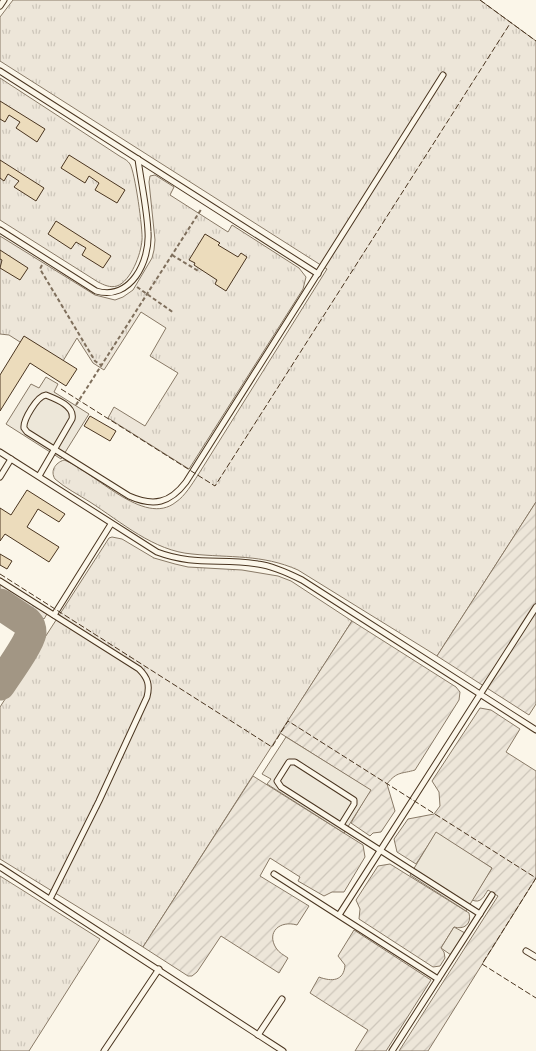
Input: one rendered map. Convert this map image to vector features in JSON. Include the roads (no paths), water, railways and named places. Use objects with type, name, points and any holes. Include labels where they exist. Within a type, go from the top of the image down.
[{"type":"lane","points":[[0,6],[4,0]]},
{"type":"lane","points":[[0,71],[318,274]]},
{"type":"lane","points":[[39,476],[55,449],[72,419],[72,411],[50,396],[42,395],[24,424],[27,432],[55,449],[129,496],[142,501],[154,502],[167,499],[178,492],[443,75]]},
{"type":"lane","points":[[0,230],[91,288],[102,293],[115,293],[131,283],[142,264],[148,240],[138,159]]},
{"type":"lane","points":[[0,452],[146,546],[169,556],[196,561],[258,564],[288,573],[302,580],[536,730]]},
{"type":"lane","points":[[0,477],[11,459]]},
{"type":"lane","points":[[54,615],[111,524]]},
{"type":"lane","points":[[0,581],[138,669],[146,677],[149,686],[147,697],[99,801],[50,899]]},
{"type":"lane","points":[[338,915],[536,607]]},
{"type":"lane","points":[[341,825],[354,804],[354,800],[295,762],[289,762],[277,781],[278,784],[341,825],[480,914]]},
{"type":"lane","points":[[0,867],[283,1051]]},
{"type":"lane","points":[[274,874],[438,979]]},
{"type":"lane","points":[[392,1051],[492,895]]},
{"type":"lane","points":[[526,951],[536,957]]},
{"type":"lane","points":[[104,1051],[159,969]]},
{"type":"lane","points":[[258,1035],[282,999]]}]
